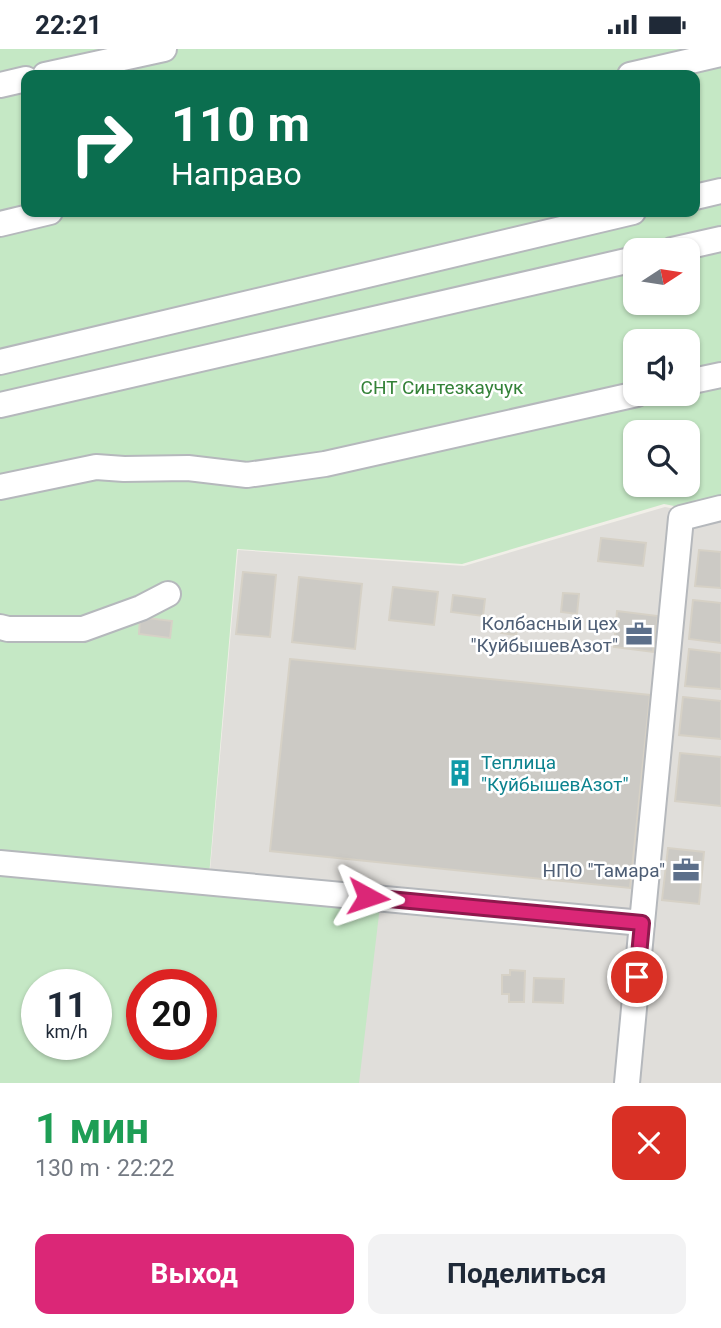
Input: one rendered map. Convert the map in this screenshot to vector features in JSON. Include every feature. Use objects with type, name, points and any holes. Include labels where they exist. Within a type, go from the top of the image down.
[{"type":"street","points":[[68,70],[164,49]]},
{"type":"street","points":[[652,70],[721,54]]},
{"type":"street","points":[[0,85],[21,80]]},
{"type":"street","points":[[700,196],[721,191]]},
{"type":"street","points":[[0,223],[27,217]]},
{"type":"street","points":[[0,362],[611,217]]},
{"type":"street","points":[[700,244],[721,239]]},
{"type":"street","points":[[0,405],[623,261]]},
{"type":"street","points":[[700,379],[721,375]]},
{"type":"street","points":[[0,487],[96,467],[188,468],[247,475],[325,464],[623,397]]},
{"type":"street","points":[[627,1083],[681,518],[721,508]]},
{"type":"street","points":[[0,627],[83,629],[141,608],[168,594]]},
{"type":"street","points":[[0,863],[642,923]]},
{"type":"shaded area","points":[[665,507],[721,518],[721,1083],[191,1083],[197,1060],[217,1060],[217,969],[201,969],[238,550],[464,566]]},
{"type":"green space","name":"СНТ Синтезкаучук","points":[[0,49],[721,49],[721,515],[664,504],[462,564],[237,549],[208,888],[380,906],[359,1083],[0,1083]]},
{"type":"building","points":[[601,538],[646,543],[643,566],[598,561]]},
{"type":"building","points":[[699,550],[721,552],[721,588],[695,586]]},
{"type":"building","points":[[243,572],[276,575],[270,637],[236,634]]},
{"type":"building","points":[[299,577],[362,584],[355,649],[292,642]]},
{"type":"building","points":[[393,587],[438,592],[434,625],[389,620]]},
{"type":"building","points":[[563,593],[579,594],[577,614],[561,612]]},
{"type":"building","points":[[453,595],[485,599],[483,616],[451,612]]},
{"type":"building","points":[[693,600],[721,603],[721,643],[689,639]]},
{"type":"building","points":[[617,611],[658,616],[653,652],[614,647]]},
{"type":"building","points":[[140,617],[172,621],[170,638],[139,634]]},
{"type":"building","points":[[503,620],[518,622],[516,635],[501,633]]},
{"type":"building","points":[[689,649],[721,653],[721,689],[685,686]]},
{"type":"building","name":"Теплица \"КуйбышевАзот\"","points":[[290,659],[650,695],[630,888],[270,851]]},
{"type":"building","points":[[683,697],[721,701],[721,739],[679,735]]},
{"type":"building","points":[[680,753],[721,757],[721,806],[675,801]]},
{"type":"building","points":[[668,848],[704,852],[699,904],[662,900]]},
{"type":"building","points":[[510,970],[525,971],[524,1002],[509,1002],[509,994],[502,994],[502,975],[510,975]]},
{"type":"building","points":[[534,978],[564,979],[563,1003],[533,1002]]},
{"type":"place","name":"Колбасный цех \"КуйбышевАзот\"","points":[[639,634]]},
{"type":"place","name":"Теплица \"КуйбышевАзот\"","points":[[460,773]]},
{"type":"place","name":"НПО \"Тамара\"","points":[[686,870]]},
{"type":"route","points":[[368,897],[642,923],[637,977]]}]
